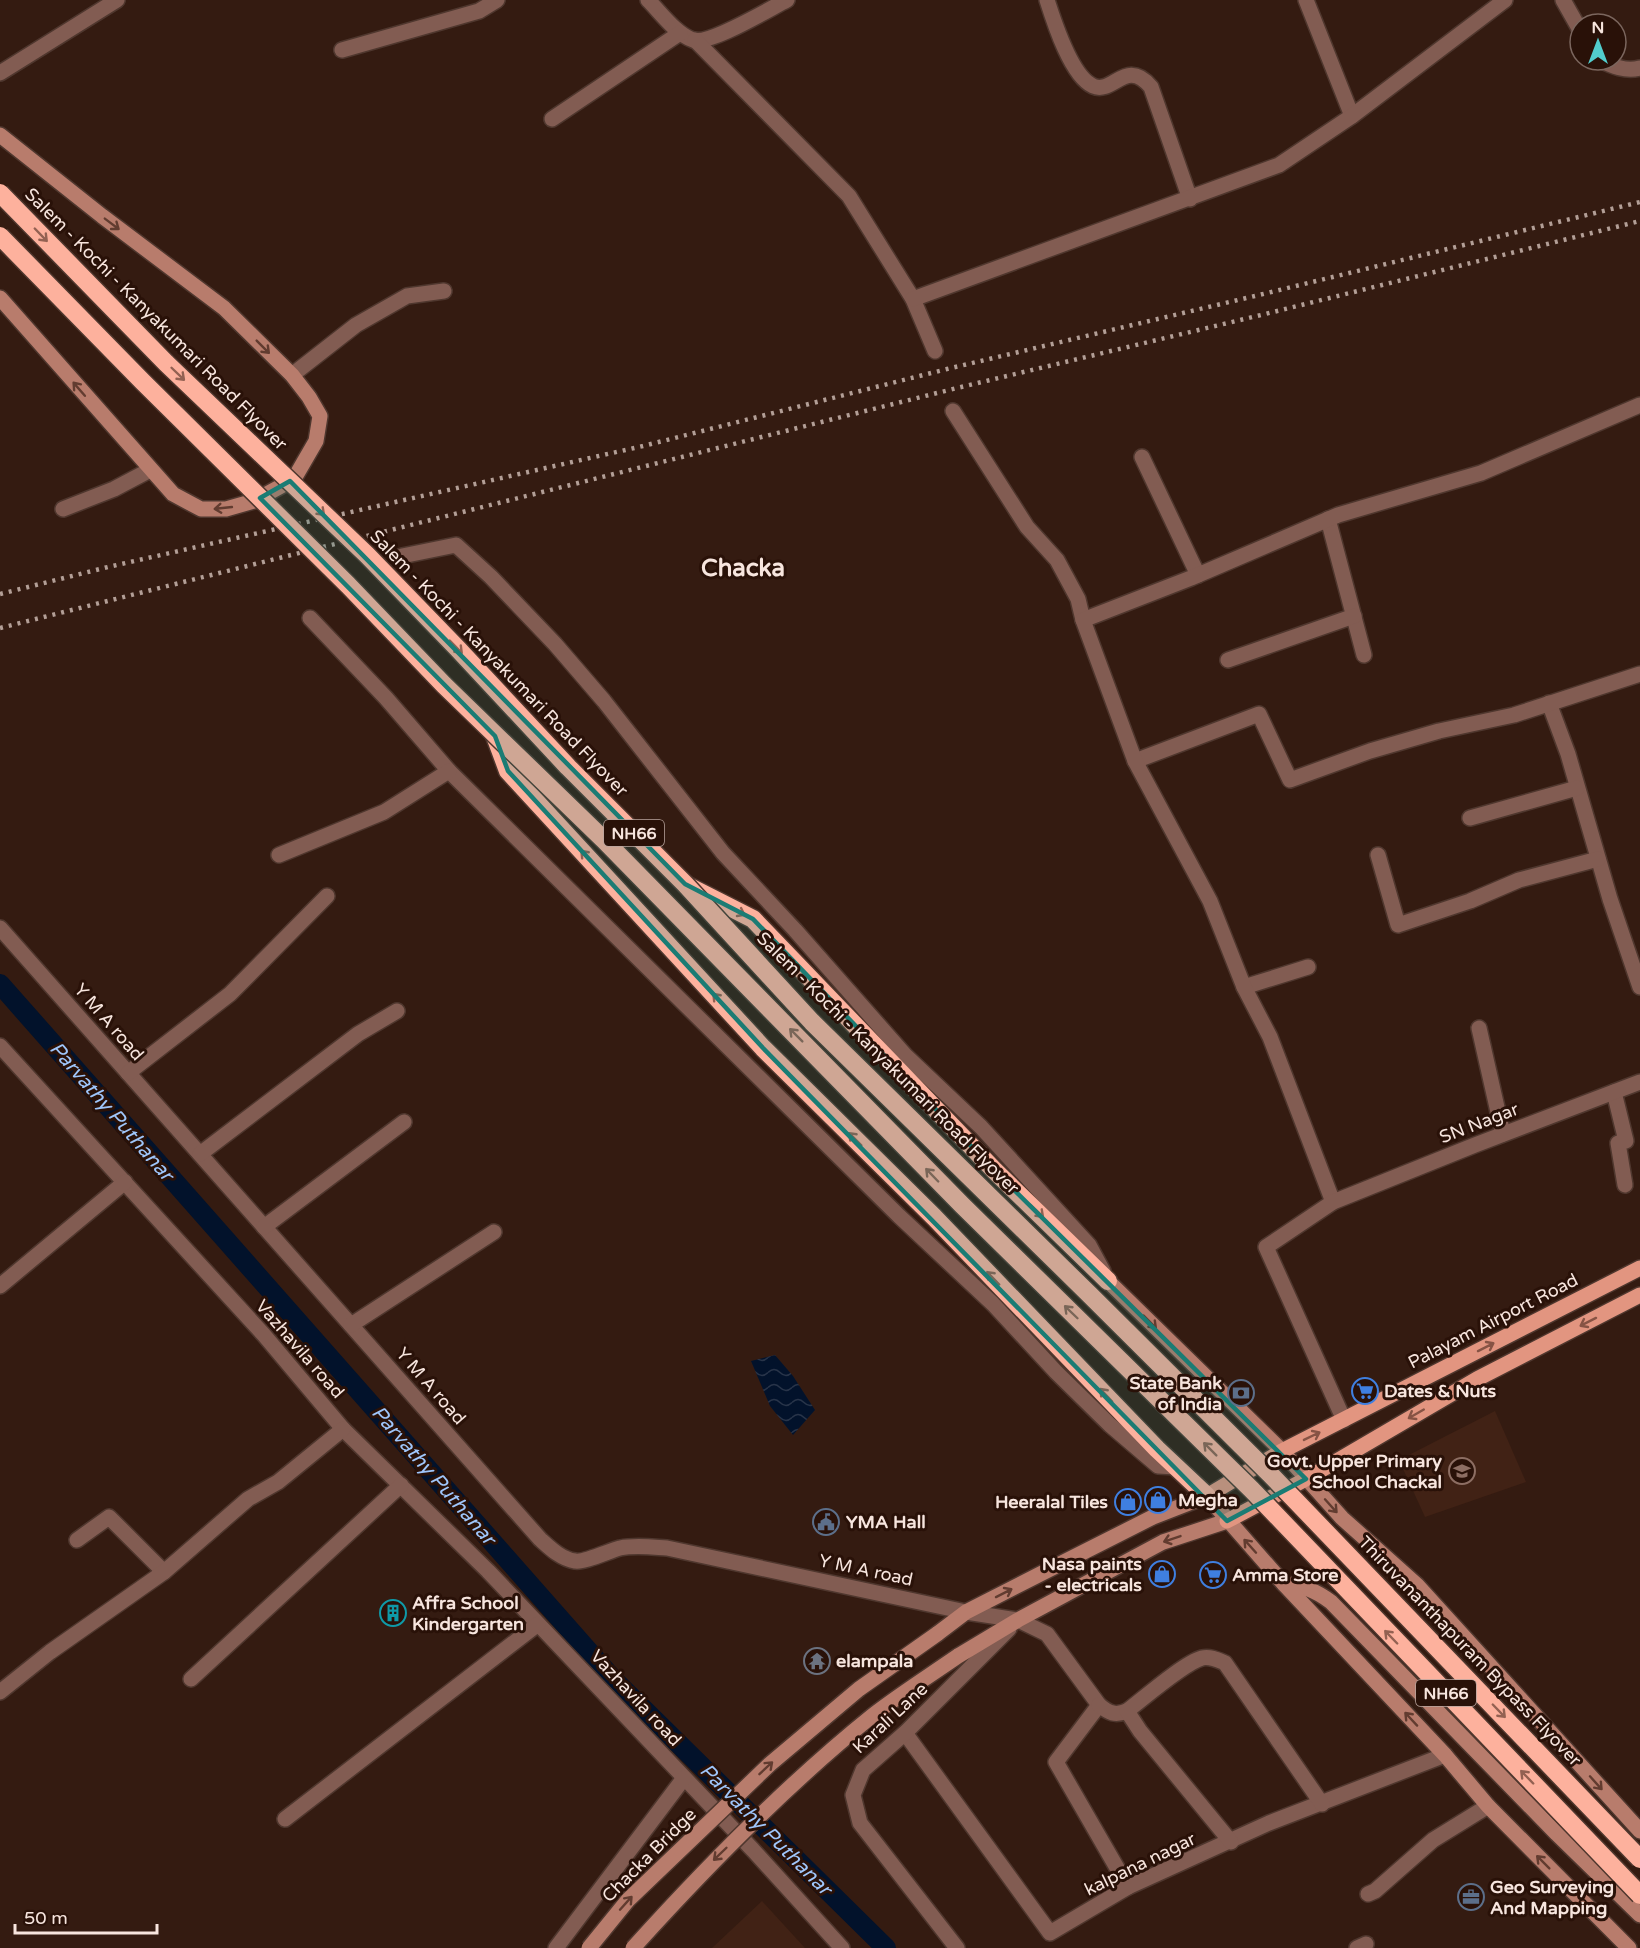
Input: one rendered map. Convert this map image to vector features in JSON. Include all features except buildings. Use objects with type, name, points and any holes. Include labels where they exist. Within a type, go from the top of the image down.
[{"type":"highway","name":"Salem - Kochi - Kanyakumari Road Flyover","points":[[0,193],[166,363],[367,555],[568,767],[685,884],[812,1022],[1269,1473]]},
{"type":"highway","name":"NH66","points":[[0,236],[495,736],[611,847],[962,1205],[1252,1490],[1640,1895]]},
{"type":"highway","points":[[495,736],[508,771],[755,1040],[934,1217],[1176,1467],[1207,1496]]},
{"type":"highway","points":[[685,884],[753,919],[995,1171],[1108,1281]]},
{"type":"highway","name":"Thiruvananthapuram Bypass Flyover","points":[[1269,1473],[1640,1858]]},
{"type":"main road","name":"Palayam Airport Road","points":[[1207,1496],[1282,1450],[1640,1268]]},
{"type":"main road","points":[[1227,1521],[1306,1479],[1477,1378],[1640,1295]]},
{"type":"street","points":[[0,73],[117,0]]},
{"type":"street","points":[[342,50],[479,10],[497,0]]},
{"type":"street","points":[[648,0],[680,33],[695,40],[849,196],[913,299],[934,351]]},
{"type":"street","points":[[695,40],[714,38],[786,0]]},
{"type":"street","points":[[1047,0],[1059,34],[1074,64],[1087,81],[1094,86],[1101,87],[1124,77],[1137,75],[1145,79],[1152,87],[1190,199]]},
{"type":"street","points":[[1306,0],[1352,116]]},
{"type":"street","points":[[913,299],[1279,165],[1352,116],[1505,0]]},
{"type":"street","points":[[552,119],[680,33]]},
{"type":"street","points":[[0,135],[224,308],[292,375],[309,397],[320,416],[316,441],[294,479],[254,501],[226,509],[201,509],[173,494],[150,470],[0,298]]},
{"type":"street","points":[[292,375],[356,325],[407,296],[444,291]]},
{"type":"street","points":[[1083,620],[1197,575],[1328,519],[1481,473],[1640,405]]},
{"type":"street","points":[[953,411],[1027,527],[1057,560],[1078,599],[1083,620],[1135,761],[1210,901],[1244,987],[1270,1037],[1333,1202]]},
{"type":"street","points":[[1142,457],[1197,575]]},
{"type":"street","points":[[63,509],[114,489],[150,470]]},
{"type":"street","points":[[1328,519],[1364,655]]},
{"type":"street","points":[[402,556],[456,545],[491,578],[555,644],[604,701],[723,853],[795,930],[904,1055],[981,1127],[1089,1245],[1108,1281],[1282,1450],[1342,1518],[1417,1586],[1639,1829]]},
{"type":"street","points":[[1228,660],[1354,616]]},
{"type":"street","points":[[310,618],[386,698],[449,771],[899,1216],[993,1304],[1056,1372],[1110,1425],[1158,1466],[1176,1467]]},
{"type":"street","points":[[1135,761],[1258,714],[1290,780],[1370,751],[1439,731],[1514,715],[1640,674]]},
{"type":"street","points":[[1549,703],[1568,754],[1598,860],[1640,987]]},
{"type":"street","points":[[279,855],[384,812],[449,771]]},
{"type":"street","points":[[1470,818],[1576,788]]},
{"type":"street","points":[[1378,855],[1398,925],[1470,901],[1519,880],[1598,860]]},
{"type":"street","points":[[128,1073],[230,994],[327,896]]},
{"type":"street","name":"Y M A road","points":[[0,928],[540,1539],[558,1555],[581,1562],[597,1554],[622,1548],[667,1548],[966,1612],[1018,1620],[1047,1635],[1099,1705]]},
{"type":"street","points":[[1244,987],[1308,967]]},
{"type":"street","points":[[200,1154],[358,1034],[397,1011]]},
{"type":"street","points":[[1479,1028],[1503,1134]]},
{"type":"street","name":"Vazhavila road","points":[[0,1046],[264,1335],[343,1429],[488,1571],[842,1948]]},
{"type":"street","name":"SN Nagar","points":[[1344,1420],[1266,1247],[1333,1202],[1640,1082]]},
{"type":"street","points":[[1614,1092],[1626,1141],[1618,1143],[1625,1185]]},
{"type":"street","points":[[264,1227],[404,1122]]},
{"type":"street","points":[[0,1286],[124,1182]]},
{"type":"street","points":[[351,1325],[494,1232]]},
{"type":"street","points":[[0,1692],[50,1652],[164,1572],[248,1499],[278,1482],[343,1429]]},
{"type":"street","points":[[192,1679],[401,1485]]},
{"type":"street","points":[[1207,1496],[1284,1584],[1445,1755],[1488,1806],[1629,1948]]},
{"type":"street","name":"Chacka Bridge","points":[[589,1948],[628,1900],[770,1764],[859,1689],[966,1612],[1153,1517],[1207,1496]]},
{"type":"street","points":[[77,1540],[109,1517],[164,1572]]},
{"type":"street","points":[[633,1948],[704,1869],[778,1798],[872,1716],[958,1656],[1018,1620],[1163,1542],[1227,1521]]},
{"type":"street","points":[[1284,1584],[1304,1586],[1330,1602],[1557,1834],[1640,1915]]},
{"type":"street","name":"Karali Lane","points":[[957,1948],[860,1822],[853,1794],[863,1770],[905,1733],[1018,1620]]},
{"type":"street","points":[[285,1819],[538,1624]]},
{"type":"street","points":[[1128,1887],[1056,1762],[1099,1705],[1108,1712],[1118,1715],[1127,1711],[1203,1658],[1214,1658],[1225,1663],[1322,1804]]},
{"type":"street","points":[[1127,1711],[1140,1731],[1231,1842]]},
{"type":"street","name":"kalpana nagar","points":[[905,1733],[1050,1933],[1128,1887],[1269,1823],[1445,1755]]},
{"type":"street","points":[[556,1948],[684,1778]]},
{"type":"street","points":[[1368,1894],[1375,1891],[1432,1840],[1488,1806]]},
{"type":"highlighted area","points":[[290,481],[685,884],[753,919],[995,1171],[1306,1479],[1227,1521],[763,1048],[508,771],[495,736],[260,498]]},
{"type":"shaded area","name":"Govt. Upper Primary School Chackal","points":[[1495,1411],[1526,1482],[1425,1517],[1399,1460]]},
{"type":"shaded area","points":[[762,1901],[805,1948],[712,1948]]},
{"type":"water","points":[[775,1355],[793,1376],[815,1410],[793,1435],[770,1406],[751,1361]]},
{"type":"waterway","name":"Parvathy Puthanar","points":[[0,984],[614,1680],[886,1948]]},
{"type":"railway","points":[[0,594],[108,567],[643,446],[947,369],[1640,202]]},
{"type":"railway","points":[[0,628],[957,388],[1640,221]]},
{"type":"place","name":"Dates & Nuts","points":[[1365,1391]]},
{"type":"place","name":"State Bank of India","points":[[1241,1393]]},
{"type":"place","name":"Govt. Upper Primary School Chackal","points":[[1462,1471]]},
{"type":"place","name":"Megha","points":[[1158,1500]]},
{"type":"place","name":"Heeralal Tiles","points":[[1128,1502]]},
{"type":"place","name":"YMA Hall","points":[[826,1522]]},
{"type":"place","name":"Nasa paints - electricals","points":[[1162,1574]]},
{"type":"place","name":"Amma Store","points":[[1213,1575]]},
{"type":"place","name":"Affra School Kindergarten","points":[[393,1613]]},
{"type":"place","name":"elampala","points":[[817,1661]]},
{"type":"place","name":"Geo Surveying And Mapping","points":[[1471,1897]]},
{"type":"district","name":"Chacka","points":[[743,568]]}]
